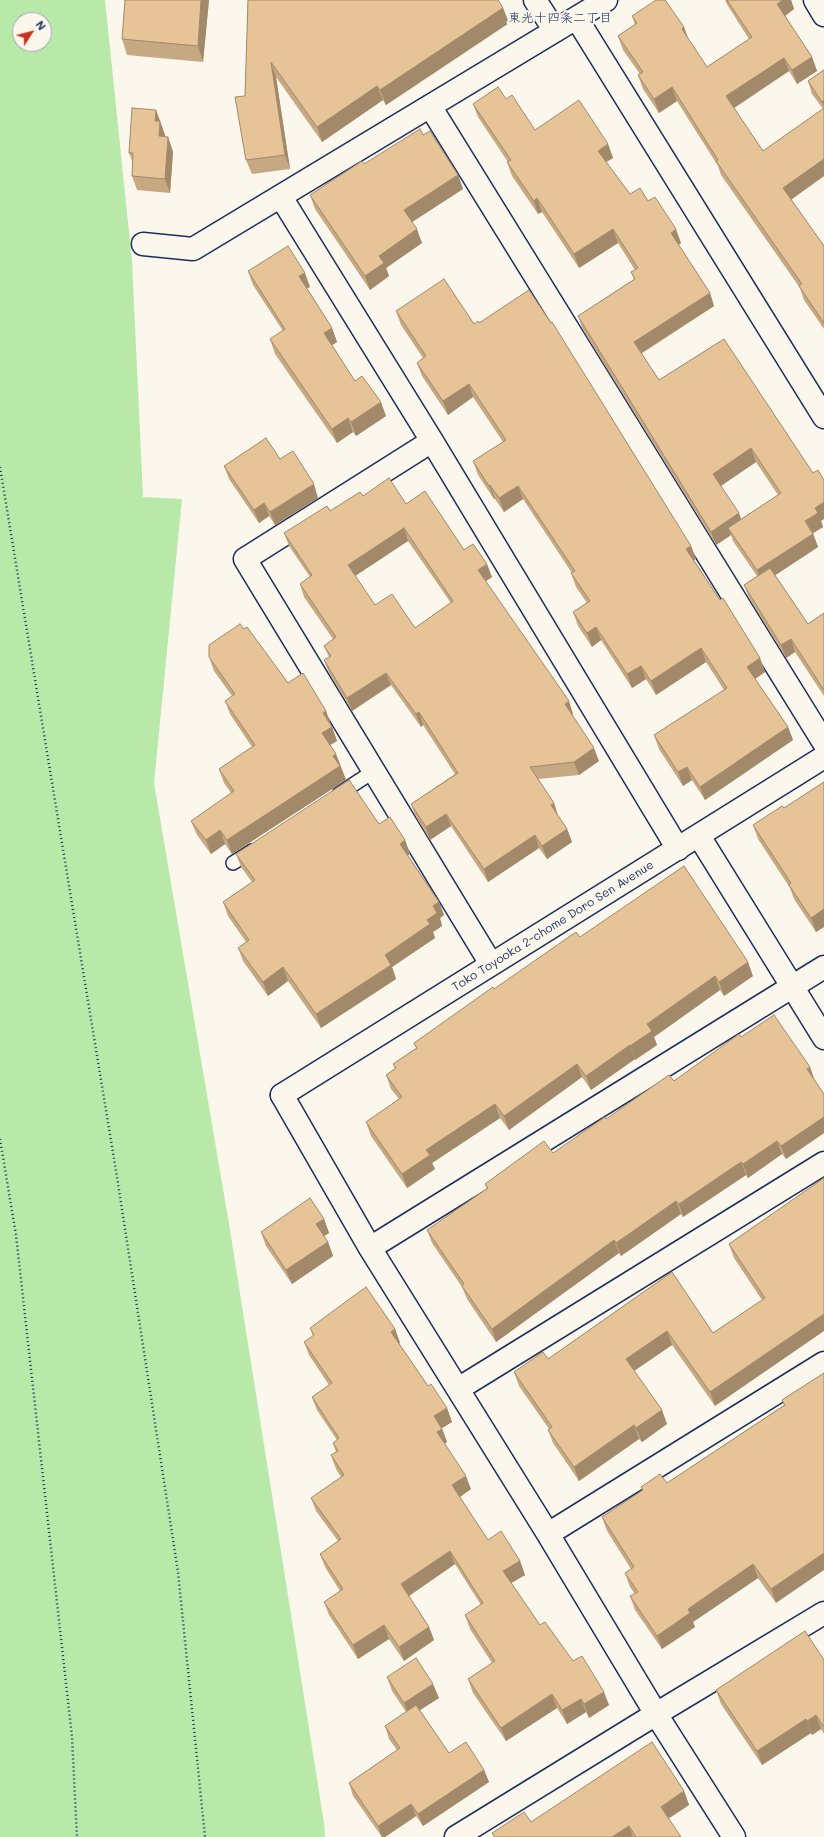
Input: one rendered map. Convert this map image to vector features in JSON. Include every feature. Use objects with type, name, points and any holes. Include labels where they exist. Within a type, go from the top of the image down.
[{"type":"street","points":[[535,0],[555,31]]},
{"type":"street","points":[[143,244],[193,250],[606,0]]},
{"type":"street","points":[[815,0],[824,15]]},
{"type":"street","points":[[577,18],[824,417]]},
{"type":"street","points":[[430,106],[824,743]]},
{"type":"street","points":[[281,197],[432,441],[678,849]]},
{"type":"street","points":[[432,441],[245,558],[492,964]]},
{"type":"street","name":"Toko Toyooka 2-chome Doro Sen Avenue","points":[[370,1248],[282,1095],[824,757]]},
{"type":"street","points":[[699,836],[824,1038]]},
{"type":"street","points":[[734,1837],[656,1714],[548,1534],[370,1248],[824,967]]},
{"type":"street","points":[[458,1389],[824,1163]]},
{"type":"street","points":[[548,1534],[824,1363]]},
{"type":"street","points":[[456,1837],[824,1613]]},
{"type":"lane","points":[[330,800],[374,771]]},
{"type":"lane","points":[[234,863],[266,842]]},
{"type":"path","points":[[0,467],[117,1177],[178,1572],[205,1837]]},
{"type":"path","points":[[0,1139],[16,1235],[72,1737],[77,1837]]},
{"type":"green space","points":[[0,0],[105,0],[132,261],[143,497],[182,499],[154,783],[230,1230],[325,1837],[0,1837]]},
{"type":"building","points":[[125,0],[201,0],[198,46],[122,39]]},
{"type":"building","points":[[248,0],[498,0],[503,8],[380,90],[377,86],[317,127],[271,62],[285,155],[246,160],[235,97],[245,96]]},
{"type":"building","points":[[656,0],[665,0],[684,27],[682,29],[707,67],[752,37],[727,0],[783,0],[777,4],[812,57],[792,70],[784,58],[726,96],[763,151],[824,108],[824,159],[783,188],[824,246],[824,323],[799,286],[802,284],[716,161],[718,160],[672,87],[654,99],[638,75],[643,72],[618,36],[637,23],[632,16]]},
{"type":"building","points":[[824,70],[824,100],[822,102],[808,81]]},
{"type":"building","points":[[498,87],[506,99],[512,95],[535,130],[579,100],[608,144],[598,151],[630,194],[640,188],[648,201],[655,197],[676,229],[671,233],[710,293],[634,342],[659,380],[724,339],[813,473],[818,470],[824,480],[824,502],[815,508],[818,513],[805,521],[813,534],[757,570],[728,528],[781,493],[751,448],[713,474],[739,513],[711,532],[578,316],[635,279],[631,272],[638,268],[613,229],[574,254],[537,198],[534,201],[507,162],[511,160],[473,104]]},
{"type":"building","points":[[132,108],[156,110],[155,121],[160,121],[159,136],[168,137],[165,179],[132,176],[133,153],[129,153]]},
{"type":"building","points":[[420,129],[423,135],[430,131],[458,175],[404,210],[417,229],[379,256],[384,263],[365,276],[310,195],[362,161],[364,164]]},
{"type":"building","points":[[288,246],[305,273],[299,276],[332,328],[324,333],[355,381],[362,376],[381,402],[351,422],[348,418],[332,429],[270,339],[285,329],[248,271]]},
{"type":"building","points":[[444,279],[474,324],[478,321],[479,323],[529,290],[551,323],[552,322],[691,546],[686,549],[720,600],[723,598],[760,658],[747,667],[788,727],[700,787],[687,767],[678,772],[654,735],[727,688],[701,648],[651,681],[641,666],[627,674],[596,627],[587,633],[573,612],[590,601],[571,573],[575,571],[518,486],[499,498],[490,485],[489,486],[473,461],[506,440],[469,384],[443,401],[417,363],[426,356],[396,311]]},
{"type":"building","points":[[266,438],[280,459],[293,451],[314,484],[270,512],[264,503],[254,510],[224,466]]},
{"type":"building","points":[[389,478],[406,504],[425,491],[464,550],[473,544],[487,564],[478,570],[569,701],[565,704],[594,748],[574,762],[530,767],[554,803],[551,805],[567,829],[542,846],[535,835],[484,869],[446,814],[426,827],[411,804],[458,773],[419,712],[416,714],[386,673],[347,698],[324,660],[331,656],[324,646],[336,637],[300,584],[312,575],[284,533],[327,506],[330,511],[360,492],[363,496]],"holes":[[[404,528],[453,601],[415,628],[392,594],[375,605],[348,565]]]},
{"type":"building","points":[[770,568],[808,624],[824,613],[824,690],[791,639],[781,645],[744,585]]},
{"type":"building","points":[[240,624],[244,629],[247,627],[288,683],[303,673],[326,711],[323,713],[332,727],[322,733],[336,754],[333,756],[340,766],[227,840],[220,830],[206,840],[191,821],[234,791],[219,769],[255,745],[225,701],[235,694],[209,657],[209,645]]},
{"type":"building","points":[[349,780],[379,824],[390,817],[405,840],[400,844],[439,902],[433,906],[437,913],[427,920],[430,924],[385,955],[391,965],[316,1014],[283,967],[263,982],[238,948],[249,940],[223,902],[255,880],[236,854]]},
{"type":"building","points":[[824,782],[824,909],[811,918],[789,885],[791,883],[753,825],[782,806],[784,808]]},
{"type":"building","points":[[684,866],[748,962],[719,982],[715,976],[647,1024],[652,1031],[586,1076],[577,1064],[504,1116],[495,1104],[426,1150],[430,1155],[402,1174],[366,1122],[402,1097],[386,1075],[396,1068],[393,1064],[417,1048],[414,1043],[493,987],[494,989],[576,932],[580,937]]},
{"type":"building","points":[[774,1015],[810,1067],[807,1069],[824,1094],[824,1117],[781,1146],[777,1141],[743,1164],[741,1162],[679,1204],[676,1201],[616,1243],[614,1240],[492,1329],[462,1286],[464,1284],[427,1230],[488,1188],[485,1184],[544,1141],[553,1153],[605,1117],[606,1119],[669,1075],[674,1081],[739,1034],[741,1037]]},
{"type":"building","points":[[824,1178],[824,1314],[710,1392],[667,1331],[626,1359],[662,1410],[636,1428],[634,1425],[574,1467],[548,1430],[552,1427],[514,1372],[543,1352],[548,1359],[672,1272],[713,1333],[765,1298],[729,1244]]},
{"type":"building","points":[[310,1198],[324,1219],[316,1224],[328,1242],[286,1270],[261,1232]]},
{"type":"building","points":[[366,1287],[395,1329],[391,1332],[428,1386],[431,1384],[447,1408],[434,1416],[442,1429],[437,1432],[466,1476],[452,1485],[488,1540],[501,1531],[520,1561],[503,1571],[540,1625],[545,1622],[573,1661],[582,1656],[604,1692],[584,1704],[581,1699],[562,1710],[552,1694],[501,1728],[468,1679],[495,1661],[465,1615],[483,1603],[450,1551],[401,1584],[429,1627],[399,1647],[384,1625],[353,1645],[324,1602],[343,1589],[320,1554],[341,1539],[311,1498],[344,1475],[331,1455],[338,1451],[333,1443],[339,1438],[312,1397],[332,1383],[304,1342],[314,1335],[310,1328]]},
{"type":"building","points":[[824,1373],[824,1553],[771,1589],[753,1564],[688,1609],[690,1613],[657,1636],[630,1596],[638,1592],[625,1573],[634,1567],[602,1517],[643,1490],[641,1487],[660,1474],[667,1483],[785,1405],[782,1400]]},
{"type":"building","points":[[805,1631],[824,1660],[824,1727],[816,1715],[807,1721],[806,1719],[757,1751],[716,1690]]},
{"type":"building","points":[[416,1658],[433,1684],[404,1703],[387,1677]]},
{"type":"building","points":[[416,1705],[449,1753],[466,1742],[484,1770],[418,1814],[411,1804],[378,1826],[349,1783],[400,1748],[385,1726]]},
{"type":"building","points":[[652,1742],[684,1791],[661,1807],[681,1837],[636,1837],[629,1826],[612,1837],[495,1837],[492,1833],[524,1812],[531,1822]]},
{"type":"district","name":"東光十四条二丁目","points":[[560,18]]}]
